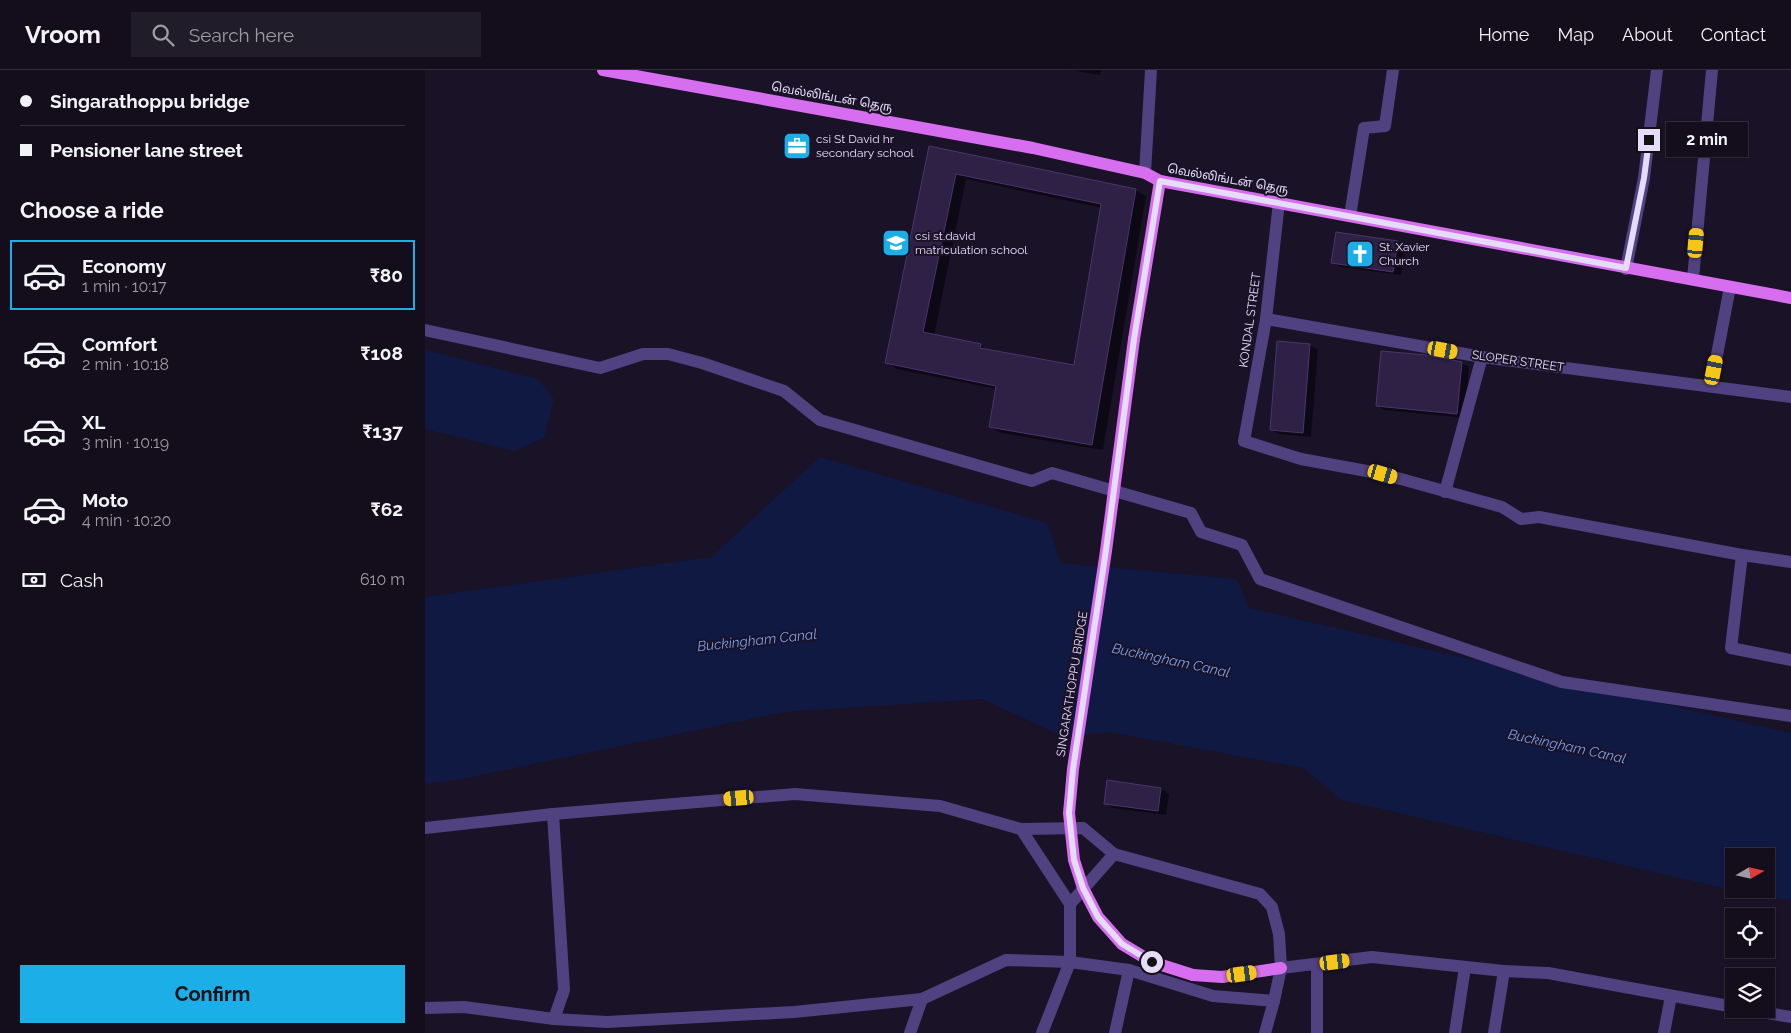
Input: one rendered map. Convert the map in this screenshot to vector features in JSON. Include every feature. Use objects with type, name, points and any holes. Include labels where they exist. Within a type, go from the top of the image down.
[{"type":"main road","name":"வெல்லிங்டன் தெரு","points":[[603,70],[1033,148],[1145,173],[1160,181],[1791,298]]},
{"type":"main road","name":"SINGARATHOPPU BRIDGE","points":[[1160,181],[1134,339],[1108,541],[1073,769],[1069,813],[1074,860],[1083,888],[1098,917],[1122,944],[1152,962],[1193,975],[1222,977],[1281,968]]},
{"type":"street","points":[[1145,173],[1151,70]]},
{"type":"street","points":[[1350,216],[1363,128],[1385,126],[1393,70]]},
{"type":"street","points":[[1626,268],[1644,178],[1657,70]]},
{"type":"street","points":[[1693,279],[1712,70]]},
{"type":"street","name":"KONDAL STREET","points":[[1279,202],[1267,319],[1244,441],[1301,459],[1383,474],[1445,492]]},
{"type":"street","points":[[1711,386],[1730,287]]},
{"type":"street","name":"SLOPER STREET","points":[[1267,319],[1482,358],[1711,386],[1791,398]]},
{"type":"street","points":[[425,330],[600,368],[643,354],[669,354],[702,363],[784,391],[820,420],[1032,481],[1052,473],[1191,514],[1201,532],[1242,545],[1260,579],[1561,682],[1791,716]]},
{"type":"street","points":[[1482,358],[1445,492],[1502,507],[1521,519],[1539,517],[1742,555],[1791,562]]},
{"type":"street","points":[[1742,555],[1731,648],[1791,660]]},
{"type":"street","points":[[425,828],[553,814],[795,794],[940,806],[1021,829],[1083,828],[1114,854],[1260,894],[1272,907],[1279,934],[1281,968],[1265,1033]]},
{"type":"street","points":[[553,814],[564,990],[554,1019]]},
{"type":"street","points":[[1021,829],[1070,904],[1070,962],[1042,1033]]},
{"type":"street","points":[[1070,904],[1114,854]]},
{"type":"street","points":[[1281,968],[1371,957],[1504,971],[1548,973],[1725,1005]]},
{"type":"street","points":[[425,1008],[465,1008],[554,1019],[607,1028],[922,999],[1006,960],[1070,962],[1129,970],[1213,996],[1274,1001]]},
{"type":"street","points":[[1317,964],[1317,1033]]},
{"type":"street","points":[[1455,1033],[1465,967]]},
{"type":"street","points":[[1115,1033],[1129,970]]},
{"type":"street","points":[[1494,1033],[1504,971]]},
{"type":"street","points":[[1664,1033],[1671,996]]},
{"type":"street","points":[[910,1033],[922,999]]},
{"type":"street","points":[[1775,1014],[1791,1017]]},
{"type":"water","points":[[425,350],[538,379],[554,399],[544,438],[514,451],[425,429]]},
{"type":"water","name":"Buckingham Canal","points":[[820,457],[1047,523],[1061,563],[1237,579],[1249,608],[1791,733],[1791,900],[1775,898],[1775,848],[1725,848],[1725,889],[1342,800],[1303,768],[1109,732],[1064,737],[982,699],[785,712],[457,780],[425,784],[425,597],[711,557]]},
{"type":"building","points":[[929,146],[1136,189],[1092,445],[989,427],[996,386],[885,363]],"holes":[[[956,174],[1101,204],[1074,365],[980,348],[981,344],[923,332]]]},
{"type":"building","points":[[1336,232],[1398,241],[1393,272],[1331,263]]},
{"type":"building","points":[[1277,341],[1310,344],[1303,433],[1270,430]]},
{"type":"building","points":[[1381,351],[1426,355],[1462,362],[1457,414],[1376,406]]},
{"type":"building","points":[[1107,780],[1161,788],[1158,811],[1104,804]]},
{"type":"place","name":"csi St David hr secondary school","points":[[797,146]]},
{"type":"place","name":"csi st.david matriculation school","points":[[896,243]]},
{"type":"place","name":"St. Xavier Church","points":[[1360,254]]},
{"type":"route","points":[[1152,962],[1122,944],[1098,917],[1083,888],[1074,860],[1069,813],[1073,769],[1106,550],[1134,339],[1160,181],[1626,268],[1644,178],[1649,140]]}]
